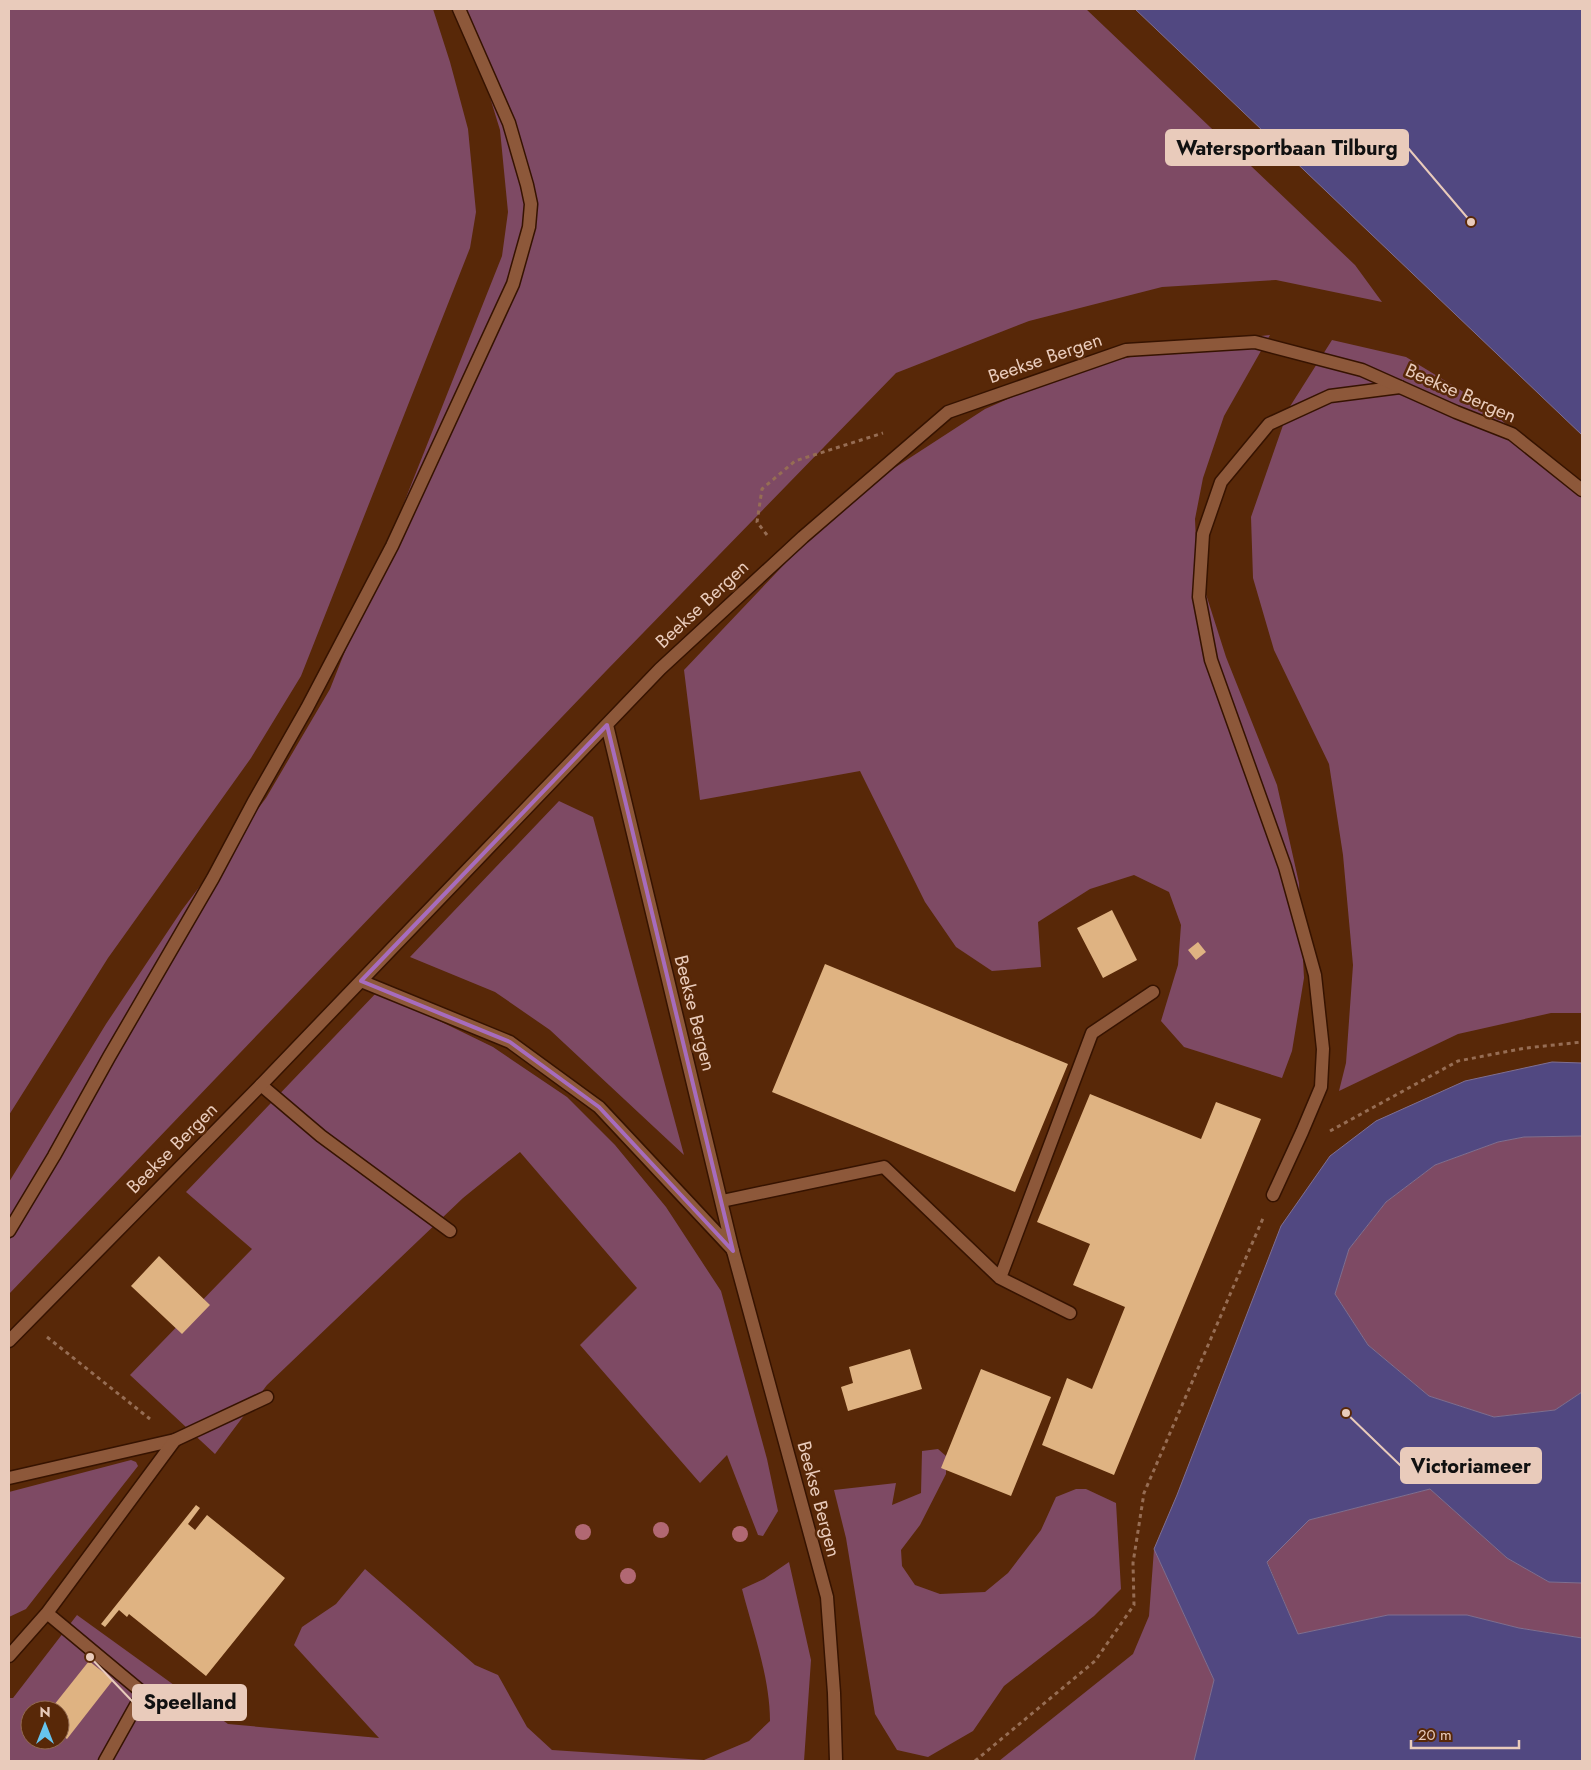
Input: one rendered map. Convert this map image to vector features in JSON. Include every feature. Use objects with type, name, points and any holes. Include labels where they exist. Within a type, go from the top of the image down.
[{"type":"street","points":[[9,1231],[213,878],[306,708],[392,546],[512,284],[529,227],[531,204],[528,185],[509,123],[459,9]]},
{"type":"street","name":"Beekse Bergen","points":[[9,1341],[261,1085],[660,669],[803,536],[948,412],[1126,350],[1255,342],[1362,370],[1512,434],[1582,490]]},
{"type":"street","points":[[1272,1195],[1321,1087],[1323,1049],[1315,975],[1285,867],[1211,660],[1199,597],[1203,534],[1221,482],[1269,424],[1330,396],[1400,387]]},
{"type":"street","name":"Beekse Bergen","points":[[607,725],[734,1251],[827,1597],[834,1693],[836,1761]]},
{"type":"street","name":"Beekse Bergen","points":[[361,981],[510,1042],[599,1108],[734,1251]]},
{"type":"street","points":[[1000,1278],[1092,1033],[1153,992]]},
{"type":"street","points":[[261,1085],[321,1136],[450,1231]]},
{"type":"street","points":[[722,1201],[884,1167],[1000,1278],[1070,1313]]},
{"type":"street","points":[[9,1478],[175,1440],[267,1397]]},
{"type":"street","points":[[9,1656],[46,1613],[175,1440]]},
{"type":"street","points":[[46,1613],[143,1693],[104,1761]]},
{"type":"path","points":[[803,536],[766,535],[757,522],[762,489],[795,461],[885,432]]},
{"type":"path","points":[[1326,1133],[1458,1061],[1526,1048],[1582,1042]]},
{"type":"path","points":[[974,1761],[1095,1661],[1134,1605],[1133,1563],[1144,1493],[1272,1195]]},
{"type":"path","points":[[27,1321],[175,1440]]},
{"type":"highlighted area","points":[[607,725],[733,1251],[599,1107],[510,1042],[361,981]]},
{"type":"shaded area","points":[[9,9],[433,9],[468,129],[476,212],[470,248],[301,676],[251,758],[108,958],[9,1115]]},
{"type":"shaded area","points":[[463,9],[1086,9],[1355,265],[1382,302],[1276,280],[1162,287],[1029,321],[896,373],[606,671],[9,1294],[9,1182],[106,1024],[182,910],[266,798],[330,689],[502,256],[508,212],[500,130]]},
{"type":"shaded area","points":[[1135,9],[1582,9],[1582,435]]},
{"type":"shaded area","points":[[1270,335],[1224,416],[1203,478],[1195,519],[1197,566],[1226,657],[1277,785],[1299,883],[1304,978],[1292,1051],[1282,1078],[1184,1047],[1161,1021],[1178,965],[1181,925],[1169,892],[1134,875],[1090,889],[1038,922],[1041,967],[992,971],[956,947],[925,902],[860,771],[700,800],[684,670],[795,553],[885,474],[985,409],[1073,370],[1188,344]]},
{"type":"shaded area","points":[[1332,340],[1406,357],[1485,405],[1582,493],[1582,1013],[1551,1013],[1458,1034],[1339,1091],[1346,1063],[1353,965],[1343,855],[1329,764],[1274,650],[1253,578],[1251,517],[1289,408]]},
{"type":"shaded area","points":[[559,801],[593,817],[684,1155],[550,1030],[495,992],[410,957]]},
{"type":"shaded area","points":[[378,991],[493,1047],[567,1097],[615,1145],[666,1207],[721,1291],[767,1459],[778,1511],[763,1536],[758,1535],[727,1455],[700,1483],[580,1345],[637,1288],[520,1152],[463,1198],[267,1385],[215,1454],[130,1375],[252,1249],[186,1192]]},
{"type":"shaded area","points":[[1552,1062],[1582,1063],[1582,1136],[1524,1137],[1498,1142],[1435,1165],[1386,1202],[1349,1249],[1335,1294],[1368,1345],[1429,1396],[1494,1417],[1555,1410],[1582,1392],[1582,1583],[1549,1582],[1507,1558],[1430,1489],[1309,1520],[1267,1562],[1298,1634],[1388,1615],[1467,1615],[1519,1628],[1582,1638],[1582,1761],[1194,1761],[1214,1680],[1154,1549],[1177,1495],[1281,1226],[1330,1156],[1376,1121],[1465,1081]]},
{"type":"shaded area","points":[[1582,1136],[1582,1392],[1555,1410],[1494,1417],[1429,1396],[1368,1345],[1335,1294],[1349,1249],[1386,1202],[1435,1165],[1498,1142],[1524,1137]]},
{"type":"shaded area","points":[[938,1449],[946,1456],[946,1474],[920,1525],[901,1550],[902,1566],[915,1585],[940,1594],[985,1592],[1008,1573],[1041,1530],[1056,1497],[1076,1489],[1086,1489],[1116,1503],[1121,1589],[1094,1616],[1004,1686],[973,1731],[928,1757],[897,1750],[875,1714],[846,1538],[834,1490],[896,1483],[892,1505],[921,1493],[922,1451]]},
{"type":"shaded area","points":[[131,1460],[136,1462],[138,1466],[26,1609],[9,1617],[9,1492]]},
{"type":"shaded area","points":[[1430,1489],[1507,1558],[1549,1582],[1582,1583],[1582,1638],[1519,1628],[1467,1615],[1388,1615],[1298,1634],[1267,1561],[1309,1520]]},
{"type":"shaded area","points":[[1154,1549],[1214,1680],[1194,1761],[999,1761],[1133,1654],[1149,1616]]},
{"type":"shaded area","points":[[789,1562],[811,1660],[804,1761],[9,1761],[9,1698],[13,1698],[77,1615],[228,1724],[379,1738],[294,1645],[302,1627],[336,1604],[365,1569],[475,1665],[498,1675],[527,1727],[552,1750],[704,1760],[749,1741],[770,1721],[764,1671],[742,1589],[764,1579]]},
{"type":"building","points":[[1112,910],[1137,960],[1103,978],[1077,928]]},
{"type":"building","points":[[1198,942],[1206,952],[1196,960],[1188,950]]},
{"type":"building","points":[[825,964],[1068,1064],[1015,1192],[772,1092]]},
{"type":"building","points":[[1090,1094],[1201,1139],[1216,1102],[1261,1119],[1114,1475],[1042,1445],[1067,1378],[1092,1389],[1125,1307],[1073,1285],[1090,1244],[1037,1222]]},
{"type":"building","points":[[159,1256],[210,1305],[182,1334],[131,1286]]},
{"type":"building","points":[[910,1349],[922,1389],[848,1411],[841,1387],[853,1383],[849,1367]]},
{"type":"building","points":[[981,1369],[1051,1397],[1011,1496],[941,1468]]},
{"type":"building","points":[[196,1505],[200,1508],[188,1524],[195,1530],[207,1515],[285,1578],[206,1676],[129,1614],[127,1617],[119,1610],[105,1627],[101,1624]]},
{"type":"building","points":[[89,1661],[113,1680],[70,1735],[70,1700],[58,1700]]},
{"type":"place","name":"Watersportbaan Tilburg","points":[[1471,222]]},
{"type":"place","name":"Victoriameer","points":[[1346,1413]]},
{"type":"place","name":"Speelland","points":[[90,1657]]}]
